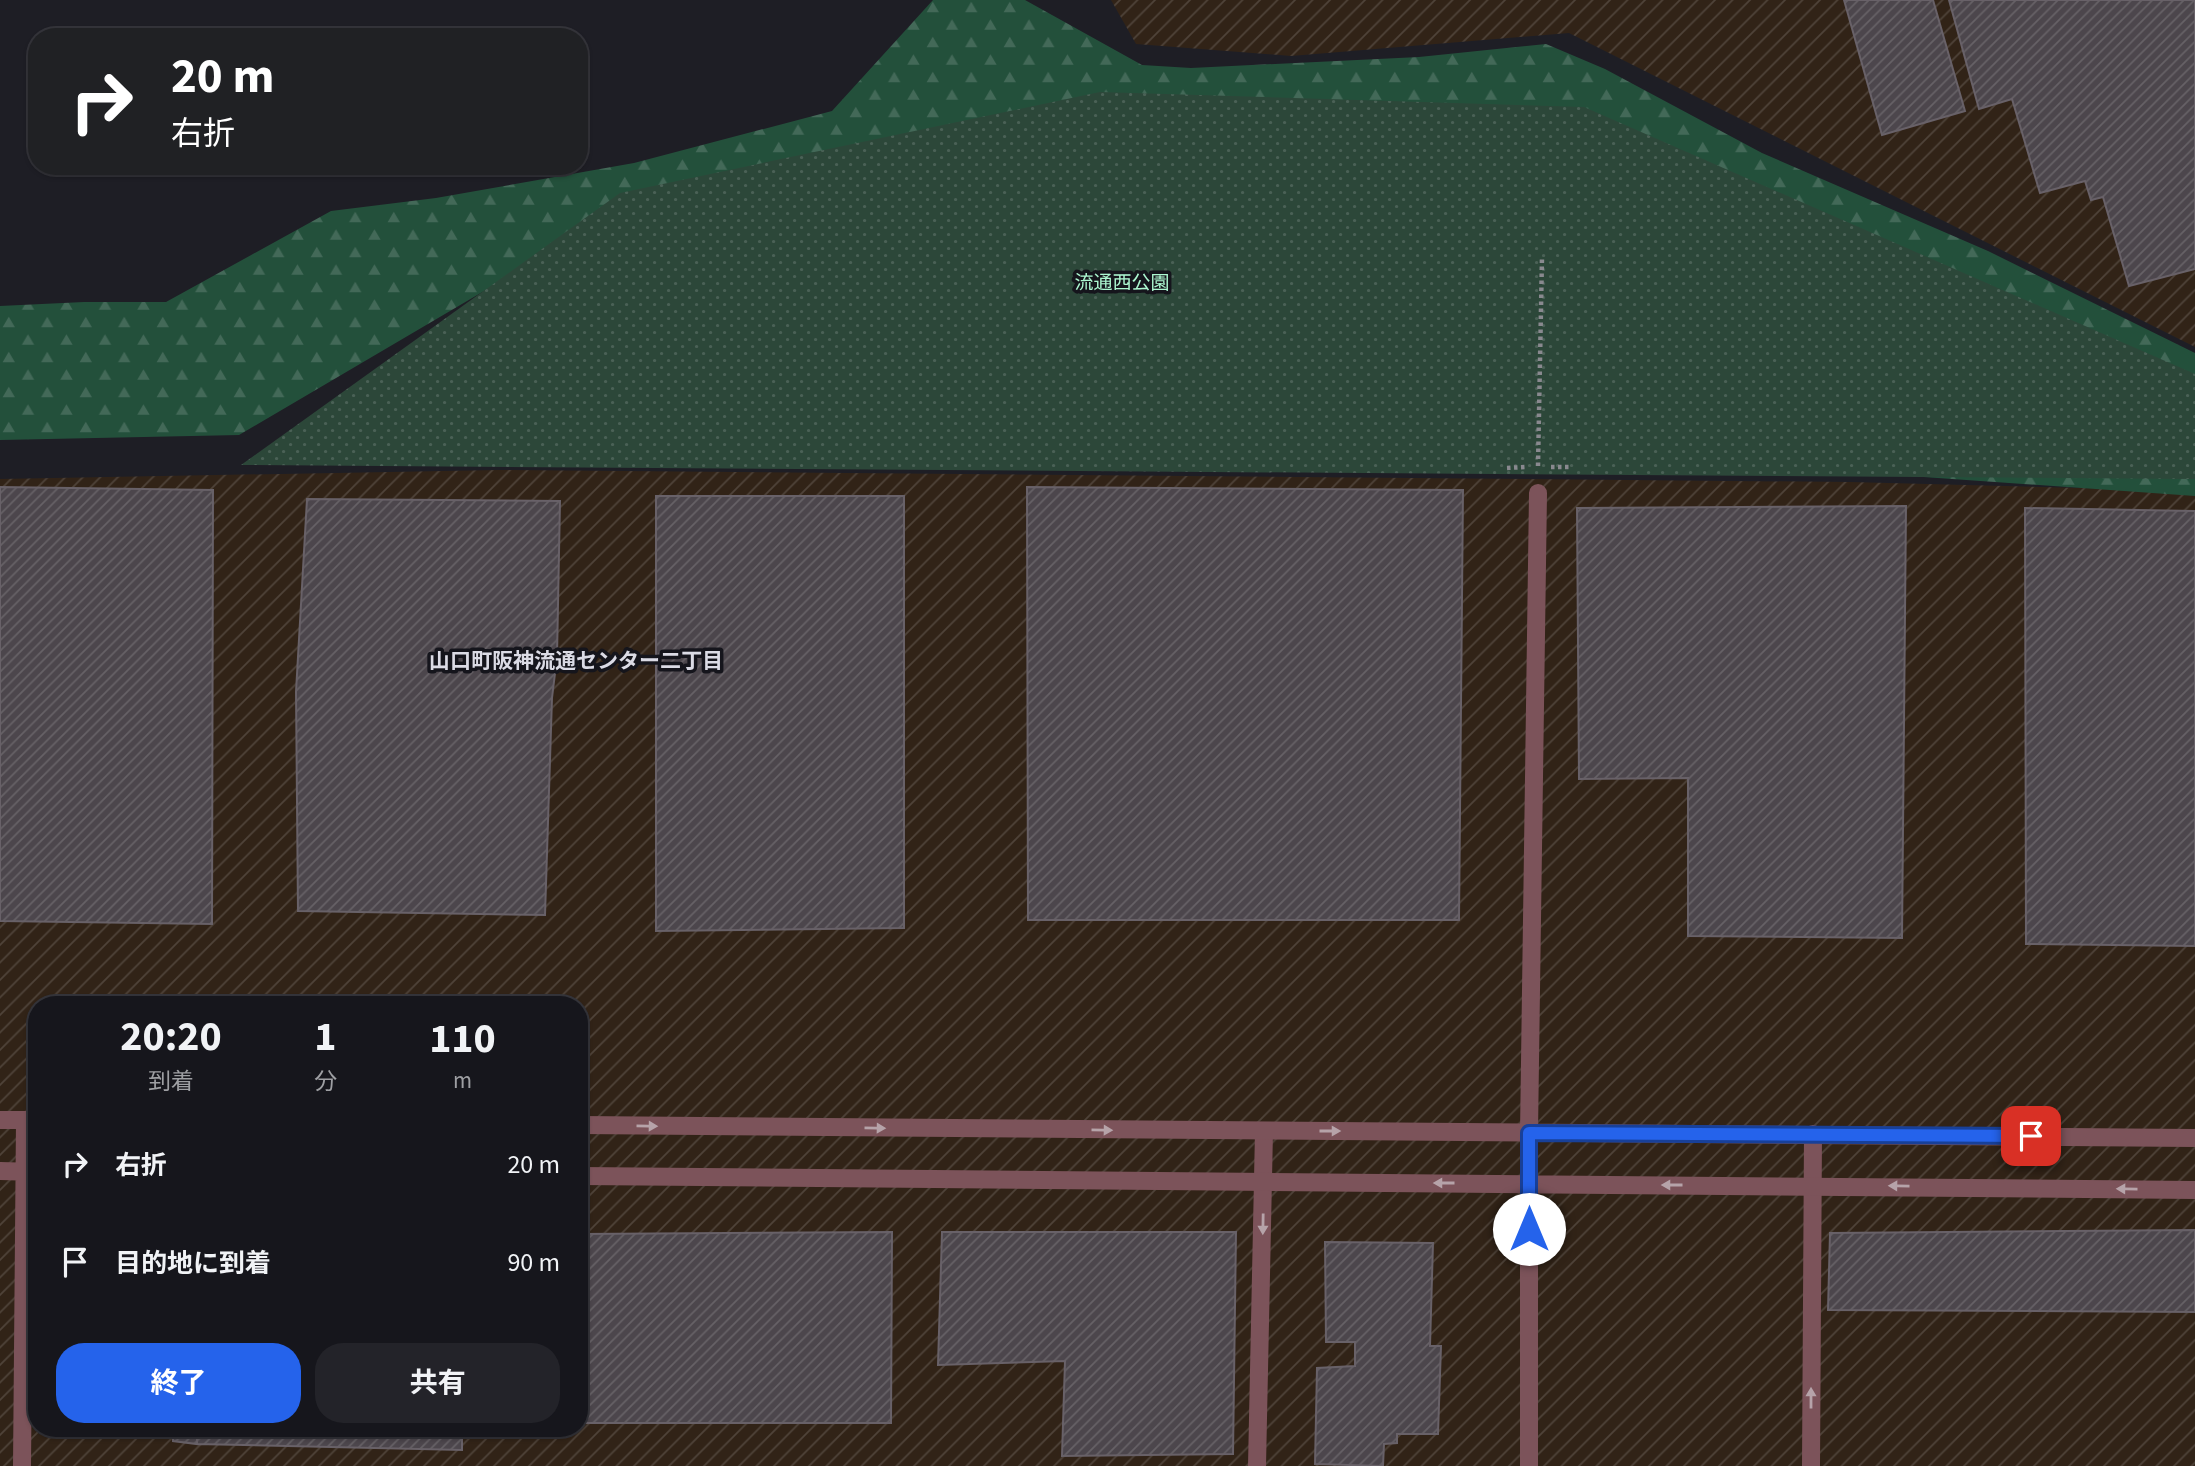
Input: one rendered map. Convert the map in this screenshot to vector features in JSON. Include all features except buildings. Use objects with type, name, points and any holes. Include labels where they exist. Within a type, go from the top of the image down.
[{"type":"street","points":[[1528,1466],[1529,1133],[1538,493]]},
{"type":"street","points":[[0,1120],[28,1120]]},
{"type":"street","points":[[588,1125],[2195,1138]]},
{"type":"street","points":[[1257,1466],[1264,1131]]},
{"type":"street","points":[[1811,1466],[1812,1134]]},
{"type":"street","points":[[0,1171],[28,1172]]},
{"type":"street","points":[[588,1176],[2195,1190]]},
{"type":"street","points":[[22,1466],[28,1270]]},
{"type":"path","points":[[1538,467],[1542,257]]},
{"type":"shaded area","points":[[1111,0],[2195,0],[2195,347],[1569,33],[1291,56],[1136,44]]},
{"type":"shaded area","points":[[498,470],[1850,482],[2195,491],[2195,1466],[0,1466],[0,479]]},
{"type":"green space","name":"流通西公園","points":[[933,0],[1025,0],[1142,65],[1191,68],[1419,57],[1546,44],[1605,69],[1762,153],[1988,251],[2195,353],[2195,496],[1582,453],[564,244],[239,435],[0,440],[0,306],[166,302],[331,211],[436,198],[566,175],[588,175],[588,171],[634,163],[832,111]]},
{"type":"green space","name":"流通西公園","points":[[1100,92],[1584,107],[2195,374],[2195,479],[241,465],[620,193]]},
{"type":"district","name":"山口町阪神流通センター二丁目","points":[[576,661]]},
{"type":"route","points":[[1529,1229],[1529,1133],[2031,1136]]}]
